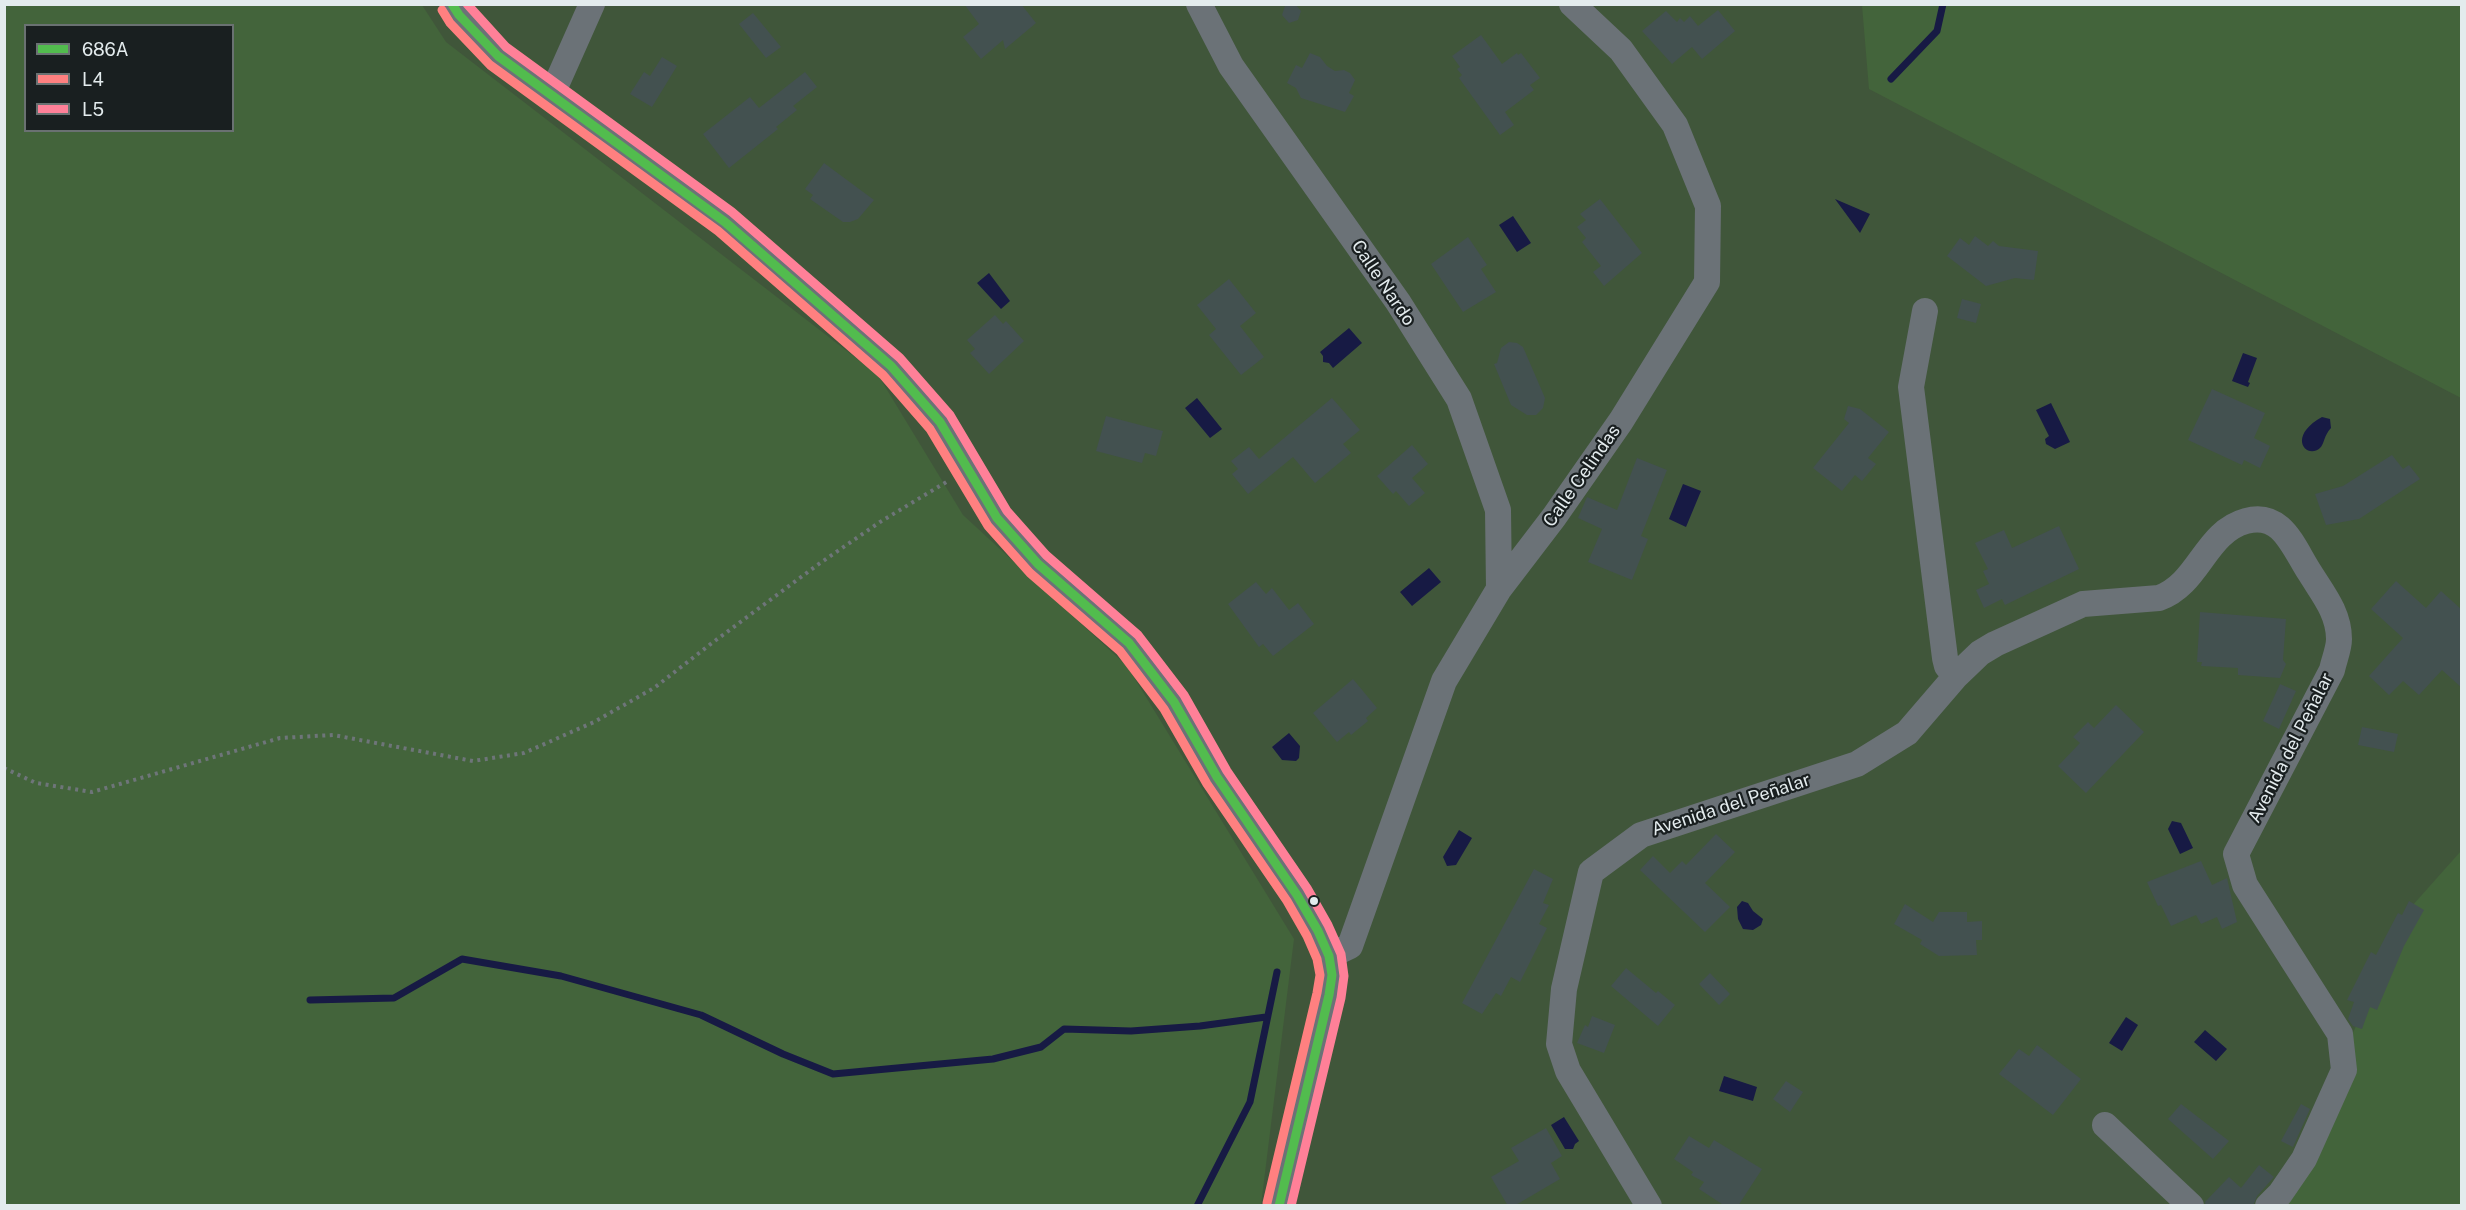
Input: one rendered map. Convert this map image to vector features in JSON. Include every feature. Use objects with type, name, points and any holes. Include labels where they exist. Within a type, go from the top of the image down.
[{"type":"street","points":[[452,4],[459,15],[498,57],[552,93],[725,222],[891,366],[940,422],[997,518],[1038,564],[1129,643],[1174,702],[1217,777],[1297,895],[1318,931],[1329,956],[1332,975],[1329,995],[1279,1206]]},
{"type":"street","points":[[552,93],[592,4]]},
{"type":"street","name":"Calle Nardo","points":[[1199,4],[1231,66],[1398,302],[1459,399],[1498,510],[1499,589]]},
{"type":"street","name":"Calle Celindas","points":[[1329,956],[1350,946],[1444,681],[1499,589],[1554,517],[1621,421],[1707,282],[1708,206],[1675,125],[1621,51],[1572,4]]},
{"type":"street","points":[[1925,311],[1911,387],[1945,658],[1947,666],[1956,676]]},
{"type":"street","name":"Avenida del Peñalar","points":[[1649,1206],[1568,1071],[1559,1044],[1564,989],[1591,872],[1641,835],[1857,764],[1907,733],[1956,676],[1980,653],[2074,607],[2095,602],[2160,598],[2169,595],[2185,582],[2220,534],[2233,525],[2258,518],[2266,518],[2281,529],[2335,613],[2339,640],[2332,670],[2236,855],[2245,885],[2340,1034],[2344,1070],[2304,1159],[2280,1194],[2268,1206]]},
{"type":"street","points":[[2105,1125],[2190,1206]]},
{"type":"path","points":[[4,768],[36,783],[92,792],[280,738],[333,735],[473,761],[524,753],[594,722],[654,688],[816,566],[880,522],[969,468]]},
{"type":"green space","points":[[5,4],[422,5],[446,42],[878,375],[963,515],[1127,666],[1294,939],[1261,1205],[5,1205]]},
{"type":"green space","points":[[5,5],[2461,5],[2461,1205],[5,1206]]},
{"type":"green space","points":[[1862,5],[2461,5],[2461,398],[1869,89]]},
{"type":"green space","points":[[2461,851],[2461,1205],[2278,1206],[2404,915]]},
{"type":"shaded area","points":[[1835,199],[1870,214],[1860,233]]},
{"type":"shaded area","points":[[1513,216],[1531,243],[1517,252],[1499,225]]},
{"type":"shaded area","points":[[989,273],[1010,301],[1001,309],[977,283]]},
{"type":"shaded area","points":[[1349,328],[1362,343],[1333,368],[1329,363],[1323,362],[1320,352]]},
{"type":"shaded area","points":[[2243,353],[2257,358],[2248,387],[2232,381]]},
{"type":"shaded area","points":[[1197,398],[1222,429],[1210,438],[1185,408]]},
{"type":"shaded area","points":[[2051,403],[2070,442],[2055,449],[2046,444],[2045,439],[2049,436],[2036,410]]},
{"type":"shaded area","points":[[2322,417],[2330,419],[2331,428],[2321,447],[2315,451],[2305,449],[2302,439],[2305,432]]},
{"type":"shaded area","points":[[1683,484],[1701,491],[1686,527],[1669,519]]},
{"type":"shaded area","points":[[1429,568],[1441,582],[1412,606],[1400,592]]},
{"type":"shaded area","points":[[1289,733],[1300,746],[1299,758],[1296,761],[1282,760],[1272,747]]},
{"type":"shaded area","points":[[2172,821],[2181,823],[2193,848],[2180,854],[2168,829]]},
{"type":"shaded area","points":[[1459,830],[1472,838],[1456,865],[1447,866],[1443,857]]},
{"type":"shaded area","points":[[1742,901],[1748,903],[1753,911],[1763,919],[1761,925],[1753,930],[1743,929],[1738,919],[1737,907]]},
{"type":"shaded area","points":[[2126,1017],[2138,1025],[2122,1051],[2109,1043]]},
{"type":"shaded area","points":[[2205,1030],[2227,1049],[2216,1061],[2194,1042]]},
{"type":"shaded area","points":[[1724,1076],[1757,1087],[1753,1101],[1719,1091]]},
{"type":"shaded area","points":[[1564,1117],[1579,1141],[1573,1149],[1565,1149],[1551,1125]]},
{"type":"building","points":[[964,4],[1021,4],[1036,23],[1005,49],[1003,40],[981,59],[963,37],[979,24]]},
{"type":"building","points":[[1295,4],[1301,11],[1298,20],[1289,23],[1282,15],[1285,6]]},
{"type":"building","points":[[1718,10],[1735,31],[1702,59],[1692,47],[1672,64],[1642,31],[1666,11],[1677,22],[1680,18],[1684,22],[1690,16],[1698,26]]},
{"type":"building","points":[[753,13],[781,47],[766,58],[739,24]]},
{"type":"building","points":[[1481,35],[1502,64],[1517,53],[1518,55],[1521,53],[1540,78],[1530,85],[1534,90],[1505,112],[1514,125],[1500,135],[1459,78],[1462,75],[1457,69],[1460,67],[1452,56]]},
{"type":"building","points":[[1310,53],[1320,57],[1327,66],[1335,71],[1344,70],[1350,73],[1355,80],[1349,93],[1354,96],[1345,112],[1301,98],[1296,88],[1287,83],[1296,65],[1302,68]]},
{"type":"building","points":[[662,57],[677,66],[652,107],[630,94],[644,72],[650,76]]},
{"type":"building","points":[[805,72],[817,87],[793,106],[797,110],[776,127],[778,129],[729,168],[703,134],[750,97],[759,108]]},
{"type":"building","points":[[824,163],[874,200],[858,219],[843,222],[810,199],[813,195],[805,189]]},
{"type":"building","points":[[1600,199],[1642,253],[1604,286],[1593,272],[1601,266],[1582,242],[1586,238],[1577,227],[1586,220],[1580,214]]},
{"type":"building","points":[[1975,236],[1988,246],[1993,241],[1999,246],[2038,251],[2034,280],[2015,278],[1986,286],[1947,256],[1960,238],[1969,245]]},
{"type":"building","points":[[1468,237],[1487,265],[1481,269],[1496,292],[1463,312],[1431,264]]},
{"type":"building","points":[[1229,279],[1256,313],[1240,326],[1264,357],[1241,375],[1209,335],[1216,329],[1197,305]]},
{"type":"building","points":[[1962,299],[1981,304],[1976,323],[1957,318]]},
{"type":"building","points":[[995,315],[1003,324],[1006,321],[1024,341],[989,374],[970,353],[975,349],[967,340]]},
{"type":"building","points":[[1509,342],[1523,347],[1545,398],[1543,408],[1536,415],[1527,415],[1511,405],[1494,364],[1497,363],[1501,348]]},
{"type":"building","points":[[2212,389],[2265,413],[2254,438],[2270,446],[2260,468],[2244,460],[2242,465],[2188,440]]},
{"type":"building","points":[[1332,398],[1360,430],[1343,444],[1351,453],[1315,483],[1293,457],[1248,494],[1232,474],[1238,469],[1231,461],[1249,447],[1259,459]]},
{"type":"building","points":[[1848,406],[1860,409],[1889,432],[1868,458],[1876,464],[1862,481],[1855,475],[1842,491],[1813,468],[1849,423],[1844,419]]},
{"type":"building","points":[[1106,416],[1163,431],[1156,456],[1145,453],[1142,463],[1096,451]]},
{"type":"building","points":[[1412,445],[1428,464],[1412,478],[1425,493],[1409,506],[1396,491],[1393,494],[1377,476]]},
{"type":"building","points":[[2392,455],[2403,469],[2409,465],[2420,479],[2359,519],[2326,525],[2315,494],[2343,486]]},
{"type":"building","points":[[1637,458],[1667,470],[1641,536],[1648,539],[1632,580],[1588,562],[1602,529],[1578,518],[1587,497],[1617,510]]},
{"type":"building","points":[[2059,526],[2079,569],[2005,605],[2002,599],[1984,608],[1976,590],[1989,584],[1983,571],[1988,569],[1975,543],[2004,530],[2012,548]]},
{"type":"building","points":[[2396,581],[2426,608],[2441,591],[2462,610],[2462,688],[2442,670],[2419,695],[2403,681],[2389,695],[2369,676],[2403,638],[2371,609]]},
{"type":"building","points":[[1256,582],[1266,594],[1272,588],[1289,610],[1298,603],[1314,624],[1273,656],[1263,644],[1259,647],[1228,604]]},
{"type":"building","points":[[2200,612],[2286,619],[2283,660],[2286,664],[2280,678],[2238,675],[2238,668],[2201,666],[2202,662],[2197,662]]},
{"type":"building","points":[[1353,679],[1377,708],[1366,718],[1368,721],[1351,735],[1349,732],[1337,742],[1313,713]]},
{"type":"building","points":[[2280,684],[2296,691],[2279,729],[2263,721]]},
{"type":"building","points":[[2116,705],[2144,732],[2086,793],[2058,766],[2080,743],[2073,737],[2088,722],[2094,728]]},
{"type":"building","points":[[2362,727],[2398,734],[2394,752],[2358,745]]},
{"type":"building","points":[[1716,834],[1735,852],[1705,883],[1730,907],[1705,932],[1640,870],[1653,856],[1670,873],[1682,861],[1686,865]]},
{"type":"building","points":[[2201,861],[2212,885],[2227,878],[2237,922],[2222,929],[2217,917],[2201,924],[2196,915],[2171,926],[2161,905],[2158,906],[2147,882]]},
{"type":"building","points":[[1534,869],[1553,879],[1543,903],[1549,905],[1539,924],[1547,928],[1520,982],[1511,977],[1501,996],[1496,993],[1482,1014],[1462,1003]]},
{"type":"building","points":[[2409,901],[2424,910],[2404,946],[2377,1010],[2370,1007],[2362,1029],[2353,1026],[2348,1019],[2354,1002],[2347,1000],[2371,952],[2376,955],[2398,913],[2402,915]]},
{"type":"building","points":[[1905,904],[1933,922],[1939,912],[1967,912],[1967,922],[1982,921],[1982,940],[1976,940],[1977,955],[1939,956],[1920,944],[1922,940],[1894,924]]},
{"type":"building","points":[[1626,968],[1656,993],[1658,991],[1675,1005],[1658,1026],[1611,986]]},
{"type":"building","points":[[1710,973],[1730,994],[1719,1005],[1699,984]]},
{"type":"building","points":[[1592,1016],[1615,1025],[1604,1053],[1577,1043],[1585,1025],[1588,1027]]},
{"type":"building","points":[[2037,1045],[2081,1079],[2053,1115],[1999,1074],[2019,1049],[2029,1056]]},
{"type":"building","points":[[1786,1081],[1803,1092],[1790,1112],[1773,1099]]},
{"type":"building","points":[[2181,1104],[2229,1141],[2213,1159],[2168,1119]]},
{"type":"building","points":[[2301,1104],[2310,1109],[2293,1147],[2281,1141]]},
{"type":"building","points":[[1546,1128],[1562,1156],[1551,1163],[1560,1179],[1514,1206],[1508,1206],[1491,1177],[1519,1161],[1511,1148]]},
{"type":"building","points":[[1689,1136],[1709,1148],[1714,1140],[1762,1169],[1738,1206],[1725,1206],[1699,1189],[1704,1182],[1691,1175],[1693,1172],[1674,1159]]},
{"type":"building","points":[[2259,1165],[2274,1177],[2257,1196],[2253,1206],[2206,1206],[2205,1202],[2229,1177],[2241,1188]]},
{"type":"waterway","points":[[1891,79],[1937,31],[1943,4]]},
{"type":"waterway","points":[[310,1000],[394,998],[462,959],[561,976],[701,1015],[783,1054],[833,1074],[993,1059],[1041,1047],[1064,1029],[1131,1031],[1200,1026],[1266,1017]]},
{"type":"waterway","points":[[1197,1206],[1250,1102],[1277,972]]},
{"type":"transit line","name":"686A","points":[[452,4],[459,15],[498,56],[725,222],[891,366],[940,422],[997,518],[1038,564],[1129,643],[1174,702],[1217,777],[1297,895],[1318,931],[1329,956],[1332,975],[1329,995],[1279,1206]]},
{"type":"transit line","name":"L5","points":[[467,4],[506,47],[732,212],[900,358],[950,415],[1007,511],[1046,555],[1138,635],[1184,695],[1227,771],[1307,888],[1341,954],[1344,976],[1341,998],[1291,1206]]},
{"type":"transit line","name":"L4","points":[[442,10],[450,23],[490,65],[718,231],[883,375],[930,429],[988,526],[1030,573],[1120,651],[1164,709],[1207,784],[1287,901],[1317,959],[1320,975],[1317,993],[1267,1203]]}]
